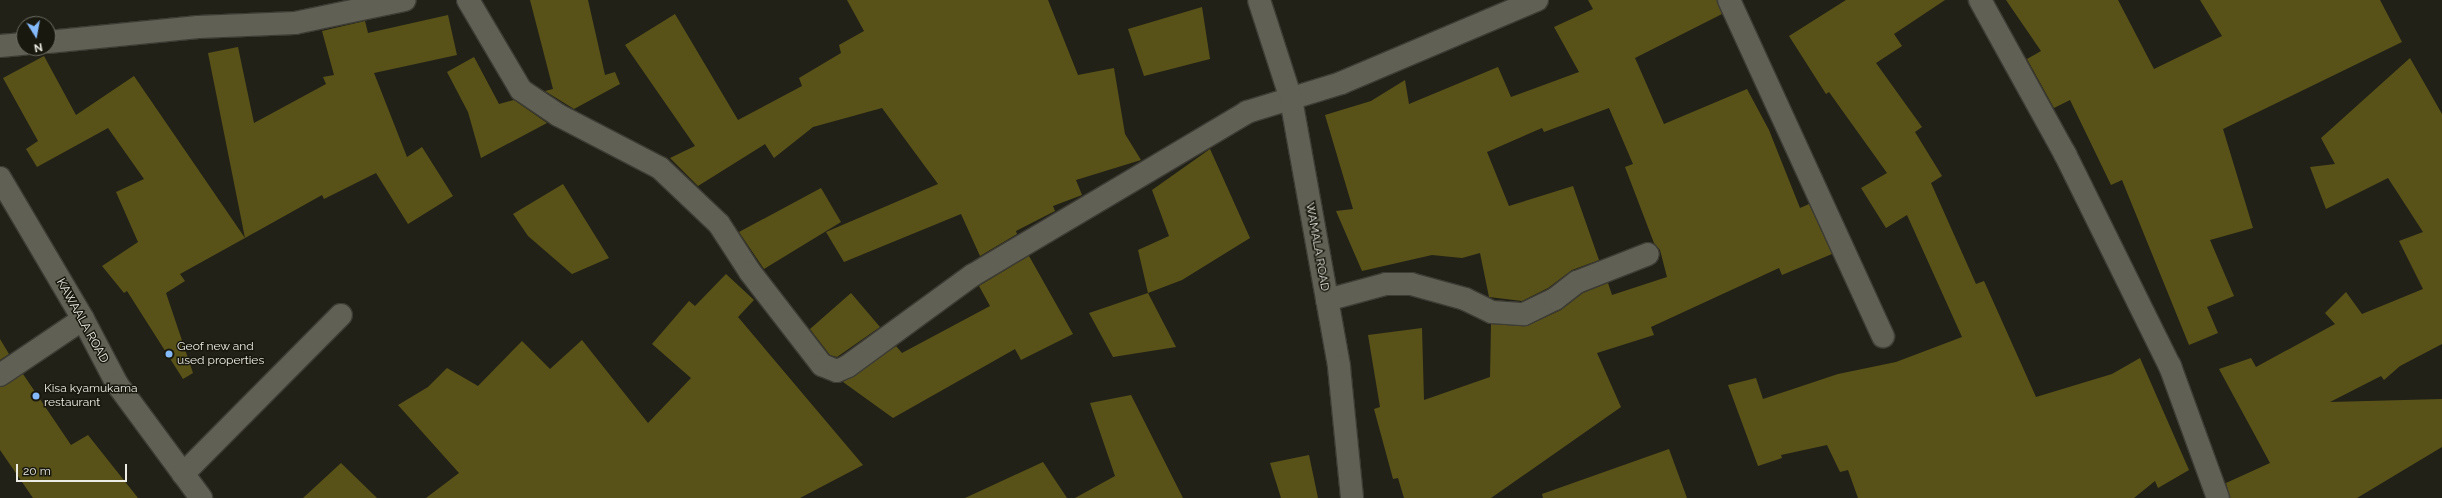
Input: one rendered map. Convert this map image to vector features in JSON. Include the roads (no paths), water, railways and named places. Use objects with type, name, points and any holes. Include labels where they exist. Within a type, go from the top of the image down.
[{"type":"street","points":[[56,41],[198,27],[295,23],[405,0]]},
{"type":"street","points":[[468,0],[520,90],[558,115],[660,168],[719,224],[750,272],[822,365],[836,371],[848,366],[973,276],[1247,112],[1341,84],[1537,0]]},
{"type":"street","name":"WAMALA ROAD","points":[[1259,0],[1291,100],[1339,367],[1352,498]]},
{"type":"street","points":[[1729,0],[1883,336]]},
{"type":"street","points":[[1980,0],[2065,154],[2170,366],[2218,498]]},
{"type":"street","points":[[0,46],[16,45]]},
{"type":"street","name":"KAWAALA ROAD","points":[[0,178],[83,319],[117,384],[201,498]]},
{"type":"street","points":[[1327,300],[1386,284],[1411,284],[1466,299],[1492,312],[1524,314],[1555,299],[1577,282],[1648,254]]},
{"type":"street","points":[[183,474],[341,315]]},
{"type":"street","points":[[0,375],[83,319]]},
{"type":"place","name":"Geof new and used properties","points":[[169,354]]},
{"type":"place","name":"Kisa kyamukama restaurant","points":[[36,396]]}]
